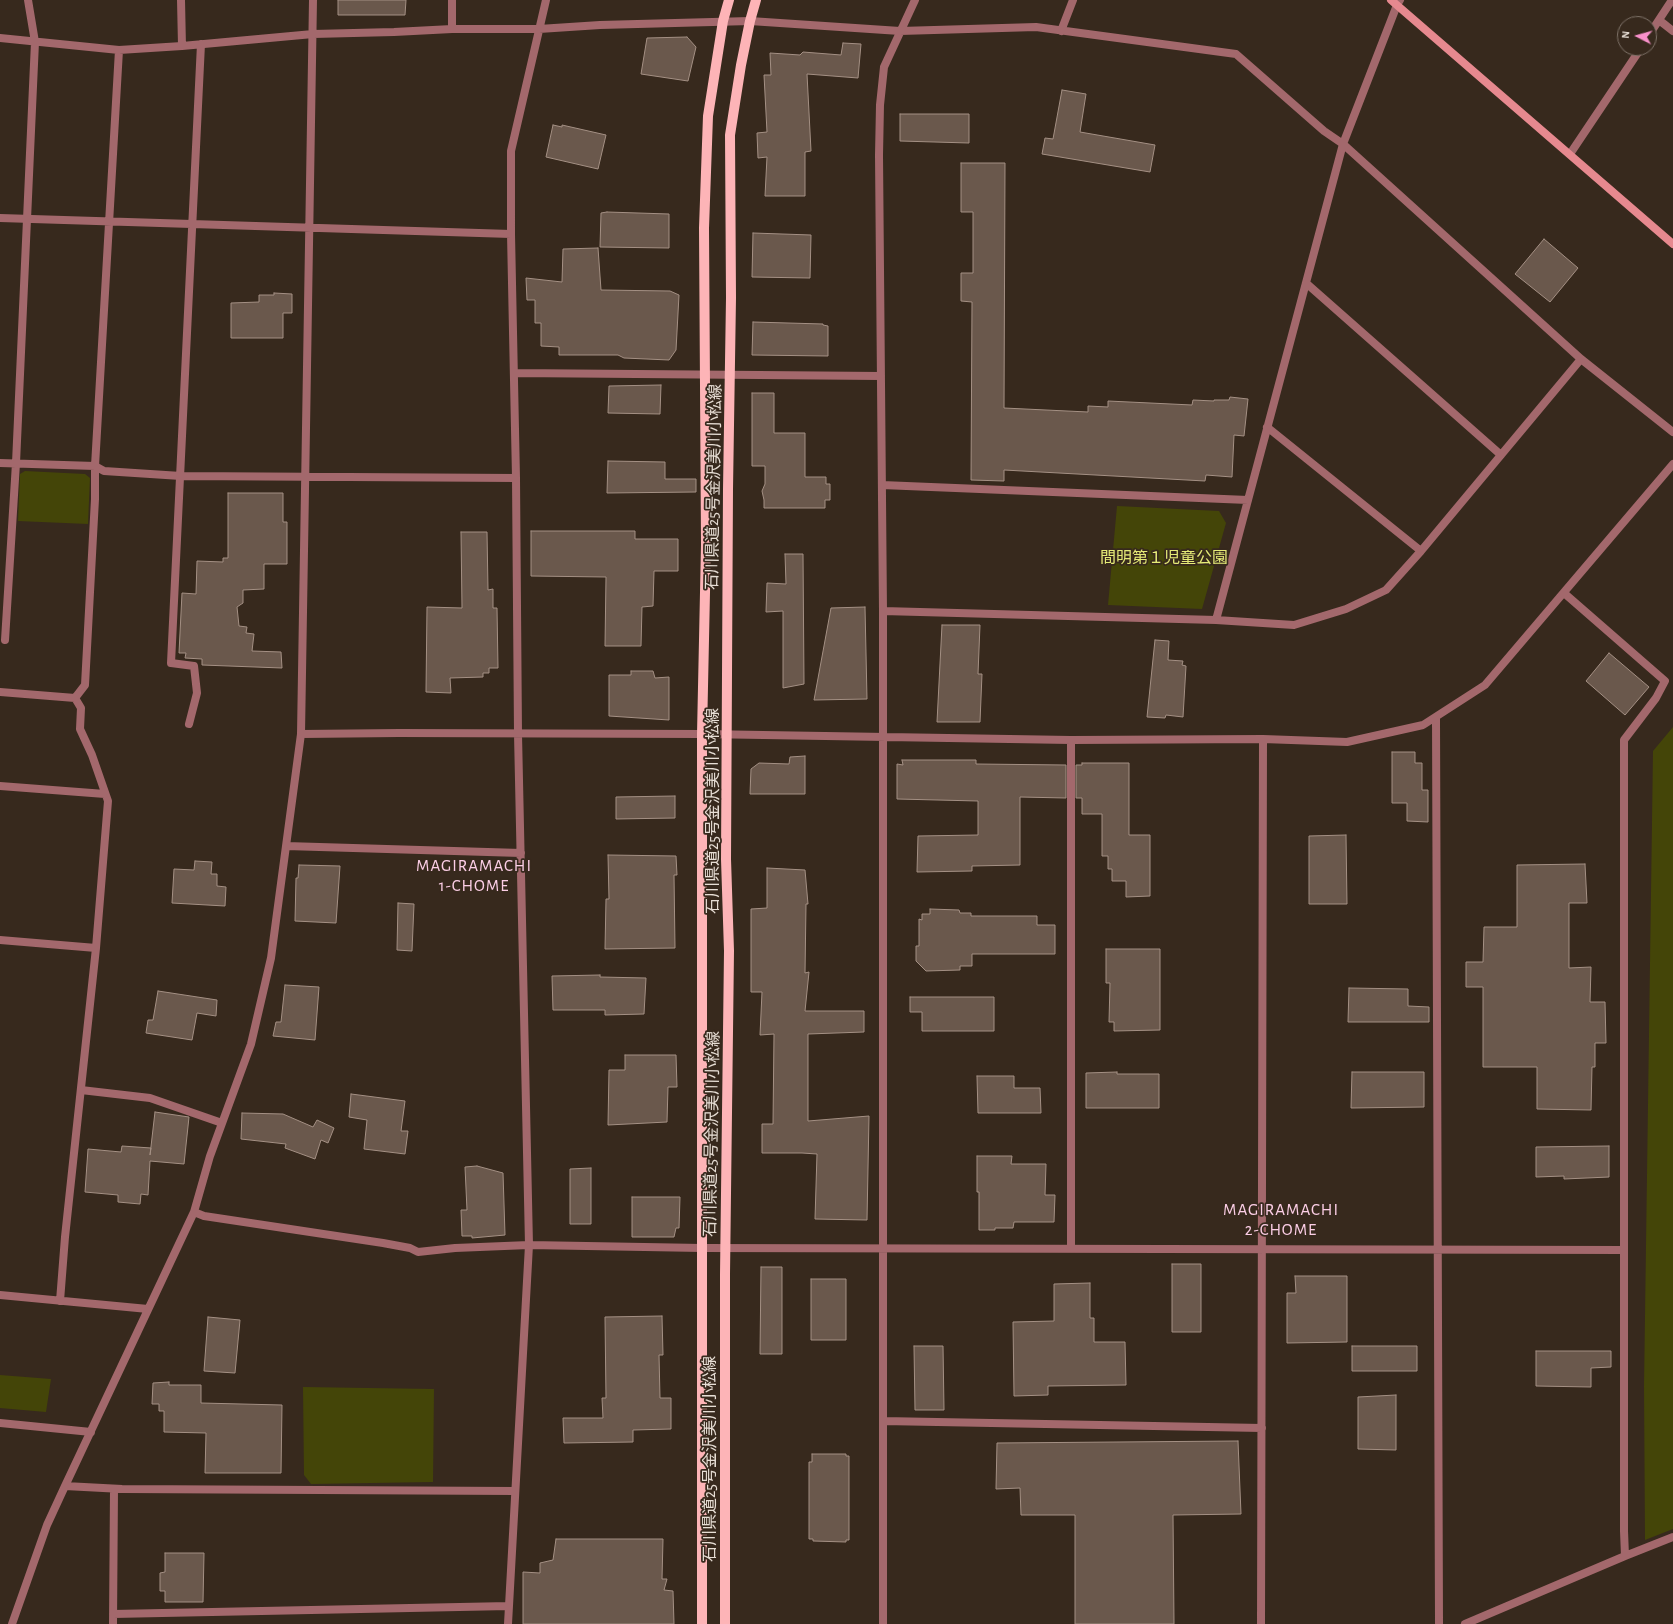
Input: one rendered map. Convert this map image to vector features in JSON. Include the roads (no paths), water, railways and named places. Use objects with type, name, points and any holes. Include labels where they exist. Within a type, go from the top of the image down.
[{"type":"main road","name":"石川県道25号金沢美川小松線","points":[[702,1624],[702,734],[706,545],[704,228],[708,116],[723,21],[729,0]]},
{"type":"main road","name":"石川県道25号金沢美川小松線","points":[[725,1624],[726,1133],[729,951],[726,860],[730,375],[730,135],[741,65],[756,0]]},
{"type":"street","points":[[6,640],[4,595],[16,464],[35,42],[28,0]]},
{"type":"street","points":[[181,0],[182,46]]},
{"type":"street","points":[[12,1624],[47,1525],[194,1212],[210,1156],[251,1044],[267,980],[301,734],[313,0]]},
{"type":"street","points":[[452,0],[452,29]]},
{"type":"street","points":[[508,1624],[529,1245],[518,734],[511,151],[546,0]]},
{"type":"street","points":[[883,1624],[883,611],[879,155],[880,105],[884,67],[915,0]]},
{"type":"street","points":[[1061,31],[1073,0]]},
{"type":"street","points":[[1657,23],[1672,0]]},
{"type":"street","points":[[1216,620],[1343,144],[1396,2],[1673,244]]},
{"type":"street","points":[[1659,20],[1673,31]]},
{"type":"street","points":[[0,38],[119,50],[313,34],[452,29],[539,29],[600,25],[750,21],[900,32],[1036,27],[1236,54],[1324,131],[1343,144],[1581,359],[1673,432]]},
{"type":"street","points":[[189,724],[197,693],[194,666],[171,663],[202,44]]},
{"type":"street","points":[[75,698],[85,685],[95,499],[95,466],[119,50]]},
{"type":"street","points":[[1570,154],[1636,56]]},
{"type":"street","points":[[0,218],[511,234]]},
{"type":"street","points":[[1306,284],[1501,455]]},
{"type":"street","points":[[883,611],[1216,620],[1294,625],[1346,609],[1386,590],[1581,359]]},
{"type":"street","points":[[514,374],[881,376]]},
{"type":"street","points":[[1267,428],[1420,551]]},
{"type":"street","points":[[0,463],[95,466],[104,471],[181,476],[306,478],[516,478]]},
{"type":"street","points":[[301,734],[727,734],[882,738],[1071,740],[1262,739],[1347,742],[1423,725],[1485,685],[1673,464]]},
{"type":"street","points":[[882,485],[1248,500]]},
{"type":"street","points":[[1564,593],[1665,681],[1656,698],[1624,740],[1624,1532],[1626,1556]]},
{"type":"street","points":[[0,692],[75,698]]},
{"type":"street","points":[[60,1301],[65,1237],[96,948],[108,801],[92,755],[80,729],[81,708],[75,698]]},
{"type":"street","points":[[1436,718],[1439,1624]]},
{"type":"street","points":[[1261,1624],[1262,739]]},
{"type":"street","points":[[1071,740],[1071,1249]]},
{"type":"street","points":[[0,786],[105,794]]},
{"type":"street","points":[[286,846],[521,853]]},
{"type":"street","points":[[0,940],[96,948]]},
{"type":"street","points":[[81,1090],[150,1098],[222,1123]]},
{"type":"street","points":[[194,1212],[204,1216],[383,1243],[410,1248],[418,1252],[455,1248],[529,1245],[702,1248],[1624,1250]]},
{"type":"street","points":[[0,1295],[148,1309]]},
{"type":"street","points":[[883,1421],[1262,1428]]},
{"type":"street","points":[[0,1423],[91,1432]]},
{"type":"street","points":[[65,1486],[114,1489],[515,1491]]},
{"type":"street","points":[[113,1624],[114,1489]]},
{"type":"street","points":[[1465,1624],[1626,1556],[1673,1538]]},
{"type":"street","points":[[113,1614],[509,1606]]},
{"type":"district","name":"MAGIRAMACHI 1-CHOME","points":[[474,876]]},
{"type":"district","name":"MAGIRAMACHI 2-CHOME","points":[[1281,1220]]},
{"type":"park label","name":"間明第１児童公園","points":[[1164,558]]}]
